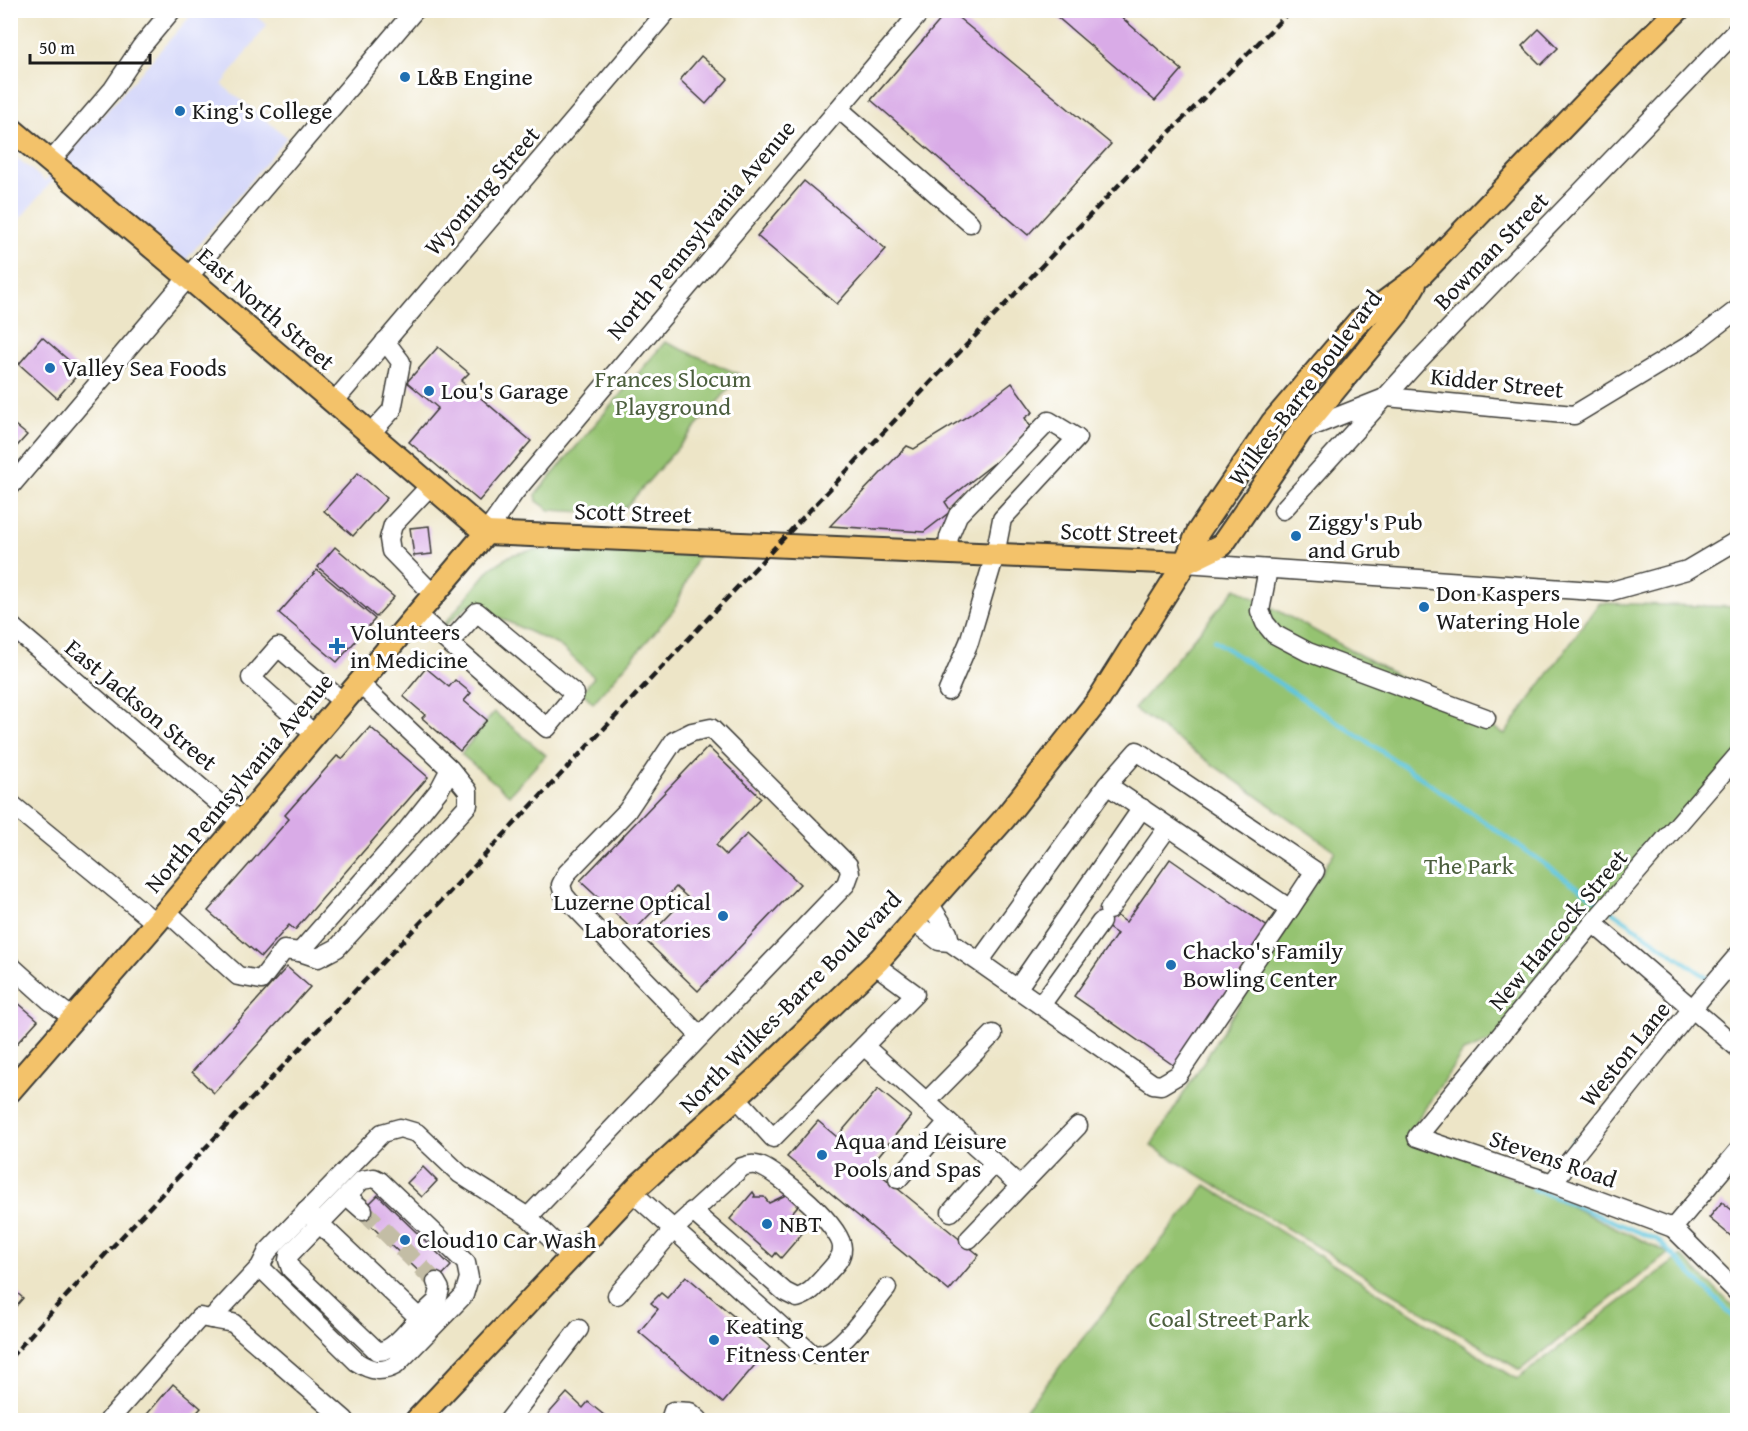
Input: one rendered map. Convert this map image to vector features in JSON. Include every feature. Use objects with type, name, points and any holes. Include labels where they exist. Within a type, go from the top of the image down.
[{"type":"main road","name":"Wilkes-Barre Boulevard","points":[[1636,51],[1665,10]]},
{"type":"main road","name":"Wilkes-Barre Boulevard","points":[[1185,563],[1198,532],[1272,423],[1359,321],[1420,275],[1678,10]]},
{"type":"main road","name":"East North Street","points":[[10,128],[486,533]]},
{"type":"main road","name":"Wilkes-Barre Boulevard","points":[[1185,563],[1222,545],[1300,432],[1398,313],[1420,275]]},
{"type":"main road","name":"Scott Street","points":[[486,533],[1185,563]]},
{"type":"main road","name":"North Pennsylvania Avenue","points":[[10,1091],[74,1019],[486,533]]},
{"type":"main road","name":"North Wilkes-Barre Boulevard","points":[[417,1420],[632,1192],[736,1097],[874,964],[914,921],[1004,819],[1099,699],[1185,563]]},
{"type":"street","points":[[51,161],[113,88],[141,47],[172,10]]},
{"type":"street","points":[[10,487],[415,10]]},
{"type":"street","name":"Wyoming Street","points":[[333,403],[668,10]]},
{"type":"street","name":"North Pennsylvania Avenue","points":[[486,533],[514,493],[922,10]]},
{"type":"street","name":"Bowman Street","points":[[1283,510],[1419,360],[1737,29]]},
{"type":"street","points":[[839,109],[970,223]]},
{"type":"street","name":"Kidder Street","points":[[1300,432],[1387,397],[1574,415],[1695,342],[1737,309]]},
{"type":"street","points":[[369,434],[392,410],[401,362],[386,341]]},
{"type":"street","points":[[947,553],[949,537],[958,515],[1049,422],[1077,438],[1002,519],[995,555],[969,642],[948,691]]},
{"type":"street","points":[[430,486],[393,525],[389,539],[391,551],[434,595]]},
{"type":"street","name":"Scott Street","points":[[1185,563],[1608,592],[1687,570],[1737,540]]},
{"type":"street","points":[[1268,570],[1260,611],[1265,623],[1274,634],[1308,652],[1486,718]]},
{"type":"street","points":[[417,615],[449,643],[547,728],[575,694],[477,612],[449,643]]},
{"type":"street","name":"East Jackson Street","points":[[10,625],[241,822]]},
{"type":"street","points":[[315,735],[251,678],[278,646],[343,702]]},
{"type":"street","points":[[10,803],[238,976],[261,980],[284,950],[318,958],[337,948],[468,805],[468,791],[450,770],[359,683]]},
{"type":"street","points":[[528,1217],[846,884],[850,873],[848,865],[711,728],[692,732],[674,741],[627,811],[567,873],[561,885],[569,901],[700,1036]]},
{"type":"street","points":[[914,921],[939,940],[950,942],[1153,1084],[1161,1085],[1178,1075],[1315,871],[1137,751],[1107,785],[979,962]]},
{"type":"street","name":"New Hancock Street","points":[[1417,1137],[1593,924],[1737,755]]},
{"type":"street","points":[[300,952],[403,835],[439,790],[450,770]]},
{"type":"street","points":[[1107,785],[1290,909]]},
{"type":"street","points":[[1017,989],[1142,808]]},
{"type":"street","points":[[1041,1005],[1168,827]]},
{"type":"street","points":[[929,903],[948,933],[950,942]]},
{"type":"street","points":[[1593,924],[1737,1048]]},
{"type":"street","name":"Weston Lane","points":[[1552,1183],[1737,956]]},
{"type":"street","points":[[736,1097],[773,1138],[915,994],[874,964]]},
{"type":"street","points":[[10,965],[74,1019]]},
{"type":"street","points":[[926,1102],[993,1034]]},
{"type":"street","points":[[864,1046],[1019,1185]]},
{"type":"street","points":[[898,1179],[948,1122]]},
{"type":"street","points":[[969,1239],[1078,1125]]},
{"type":"street","points":[[211,1319],[260,1266],[268,1251],[375,1138],[382,1133],[400,1128],[417,1133],[460,1174],[528,1217],[570,1257]]},
{"type":"street","name":"Stevens Road","points":[[1417,1137],[1552,1183],[1673,1228]]},
{"type":"street","points":[[1737,1151],[1673,1228],[1737,1293]]},
{"type":"street","points":[[951,1212],[994,1164]]},
{"type":"street","points":[[617,1295],[674,1229],[692,1211],[742,1167],[759,1165],[807,1198],[840,1236],[842,1249],[839,1260],[808,1294],[797,1298],[785,1292],[692,1211]]},
{"type":"street","points":[[260,1266],[357,1362],[365,1367],[381,1371],[396,1365],[464,1295],[469,1271],[466,1263],[380,1181],[374,1178],[363,1180],[289,1255],[289,1265],[377,1351],[382,1352],[389,1348],[437,1301],[440,1289],[436,1282]]},
{"type":"street","points":[[632,1192],[812,1354],[819,1355],[830,1351],[844,1339],[887,1288]]},
{"type":"street","points":[[347,1196],[363,1210]]},
{"type":"street","points":[[306,1211],[419,1318]]},
{"type":"street","points":[[109,1420],[200,1317],[233,1323],[345,1420]]},
{"type":"street","points":[[509,1420],[579,1329]]},
{"type":"street","points":[[670,1420],[673,1411],[690,1412],[699,1420]]},
{"type":"shaded area","name":"King's College","points":[[195,11],[249,11],[267,25],[222,85],[287,137],[185,261],[67,164],[12,228],[10,152],[45,181]]},
{"type":"green space","name":"Frances Slocum Playground","points":[[665,342],[741,375],[620,514],[550,510],[537,501],[536,494]]},
{"type":"green space","points":[[533,550],[698,555],[674,610],[593,703],[582,692],[594,677],[560,646],[470,604],[436,634],[491,568],[511,555]]},
{"type":"green space","name":"The Park","points":[[1236,588],[1505,734],[1599,603],[1737,607],[1737,753],[1502,1037],[1463,1052],[1413,1126],[1439,1144],[1669,1253],[1520,1370],[1151,1146],[1335,851],[1134,709]]},
{"type":"green space","points":[[494,712],[546,755],[509,795],[461,754]]},
{"type":"green space","name":"Coal Street Park","points":[[1206,1185],[1517,1379],[1681,1256],[1737,1310],[1737,1420],[1017,1420]]},
{"type":"building","points":[[949,10],[1111,144],[1028,235],[871,100]]},
{"type":"building","points":[[1049,10],[1113,10],[1182,70],[1155,101]]},
{"type":"building","points":[[1539,29],[1558,48],[1541,65],[1522,46]]},
{"type":"building","points":[[701,56],[728,79],[706,104],[680,80]]},
{"type":"building","points":[[804,181],[886,249],[837,304],[757,236]]},
{"type":"building","name":"Valley Sea Foods","points":[[42,337],[81,371],[57,398],[19,364]]},
{"type":"building","points":[[438,347],[469,373],[461,381],[531,441],[479,501],[409,442],[438,408],[407,382]]},
{"type":"building","points":[[1012,383],[1033,412],[1025,418],[1030,426],[1007,453],[945,502],[951,511],[924,532],[830,526],[907,446],[914,449],[971,414]]},
{"type":"building","points":[[10,421],[27,435],[10,454]]},
{"type":"building","points":[[358,473],[387,498],[353,536],[324,511]]},
{"type":"building","points":[[429,526],[432,554],[414,556],[410,528]]},
{"type":"building","points":[[335,547],[394,597],[376,617],[318,567]]},
{"type":"building","points":[[317,570],[375,619],[337,662],[279,613]]},
{"type":"building","points":[[426,668],[449,687],[455,680],[471,693],[464,701],[487,720],[460,751],[422,718],[425,715],[403,696]]},
{"type":"building","points":[[370,727],[428,777],[295,930],[289,925],[261,957],[208,911],[289,819],[285,815],[337,756],[342,759]]},
{"type":"building","points":[[708,747],[761,798],[716,845],[726,855],[747,834],[800,884],[698,991],[645,940],[687,897],[676,887],[634,931],[580,881]]},
{"type":"building","name":"Chacko's Family Bowling Center","points":[[1170,859],[1272,930],[1176,1067],[1074,996],[1117,934],[1097,920],[1106,908],[1126,922]]},
{"type":"building","points":[[287,967],[310,987],[214,1093],[192,1072]]},
{"type":"building","points":[[10,996],[38,1020],[10,1051]]},
{"type":"building","points":[[878,1089],[911,1116],[870,1166],[979,1255],[949,1291],[787,1157],[818,1121],[837,1137]]},
{"type":"building","points":[[423,1167],[437,1181],[422,1197],[407,1183]]},
{"type":"building","name":"NBT","points":[[753,1192],[754,1197],[764,1197],[769,1203],[792,1192],[802,1201],[789,1216],[805,1230],[781,1258],[776,1253],[773,1257],[730,1219]]},
{"type":"building","name":"Cloud10 Car Wash","points":[[378,1195],[451,1266],[433,1285],[359,1214]]},
{"type":"building","points":[[1722,1202],[1738,1215],[1738,1230],[1732,1237],[1709,1218]]},
{"type":"building","points":[[686,1276],[770,1347],[723,1403],[639,1332],[658,1309],[651,1303],[661,1293],[667,1298]]},
{"type":"building","points":[[10,1287],[23,1298],[10,1313]]},
{"type":"building","points":[[173,1384],[201,1408],[190,1420],[142,1420]]},
{"type":"building","points":[[567,1393],[583,1408],[588,1402],[610,1420],[543,1420]]},
{"type":"waterway","points":[[1214,640],[1413,772],[1603,905]]},
{"type":"waterway","points":[[1610,910],[1709,979],[1708,981]]},
{"type":"waterway","points":[[1544,1177],[1575,1140]]},
{"type":"waterway","points":[[1539,1183],[1534,1189],[1658,1240],[1738,1321]]},
{"type":"tunnel","points":[[363,1210],[436,1282]]},
{"type":"railway","points":[[10,1358],[241,1110],[877,439],[1153,149],[1291,10]]},
{"type":"place","name":"L&B Engine","points":[[405,77]]},
{"type":"place","name":"King's College","points":[[180,111]]},
{"type":"place","name":"Valley Sea Foods","points":[[50,368]]},
{"type":"place","name":"Lou's Garage","points":[[429,391]]},
{"type":"place","name":"Ziggy's Pub and Grub","points":[[1296,536]]},
{"type":"place","name":"Don Kaspers Watering Hole","points":[[1424,607]]},
{"type":"place","name":"Volunteers in Medicine","points":[[337,646]]},
{"type":"place","name":"Luzerne Optical Laboratories","points":[[723,916]]},
{"type":"place","name":"Chacko's Family Bowling Center","points":[[1171,965]]},
{"type":"place","name":"Aqua and Leisure Pools and Spas","points":[[822,1155]]},
{"type":"place","name":"NBT","points":[[767,1224]]},
{"type":"place","name":"Cloud10 Car Wash","points":[[405,1240]]},
{"type":"place","name":"Keating Fitness Center","points":[[714,1340]]}]
